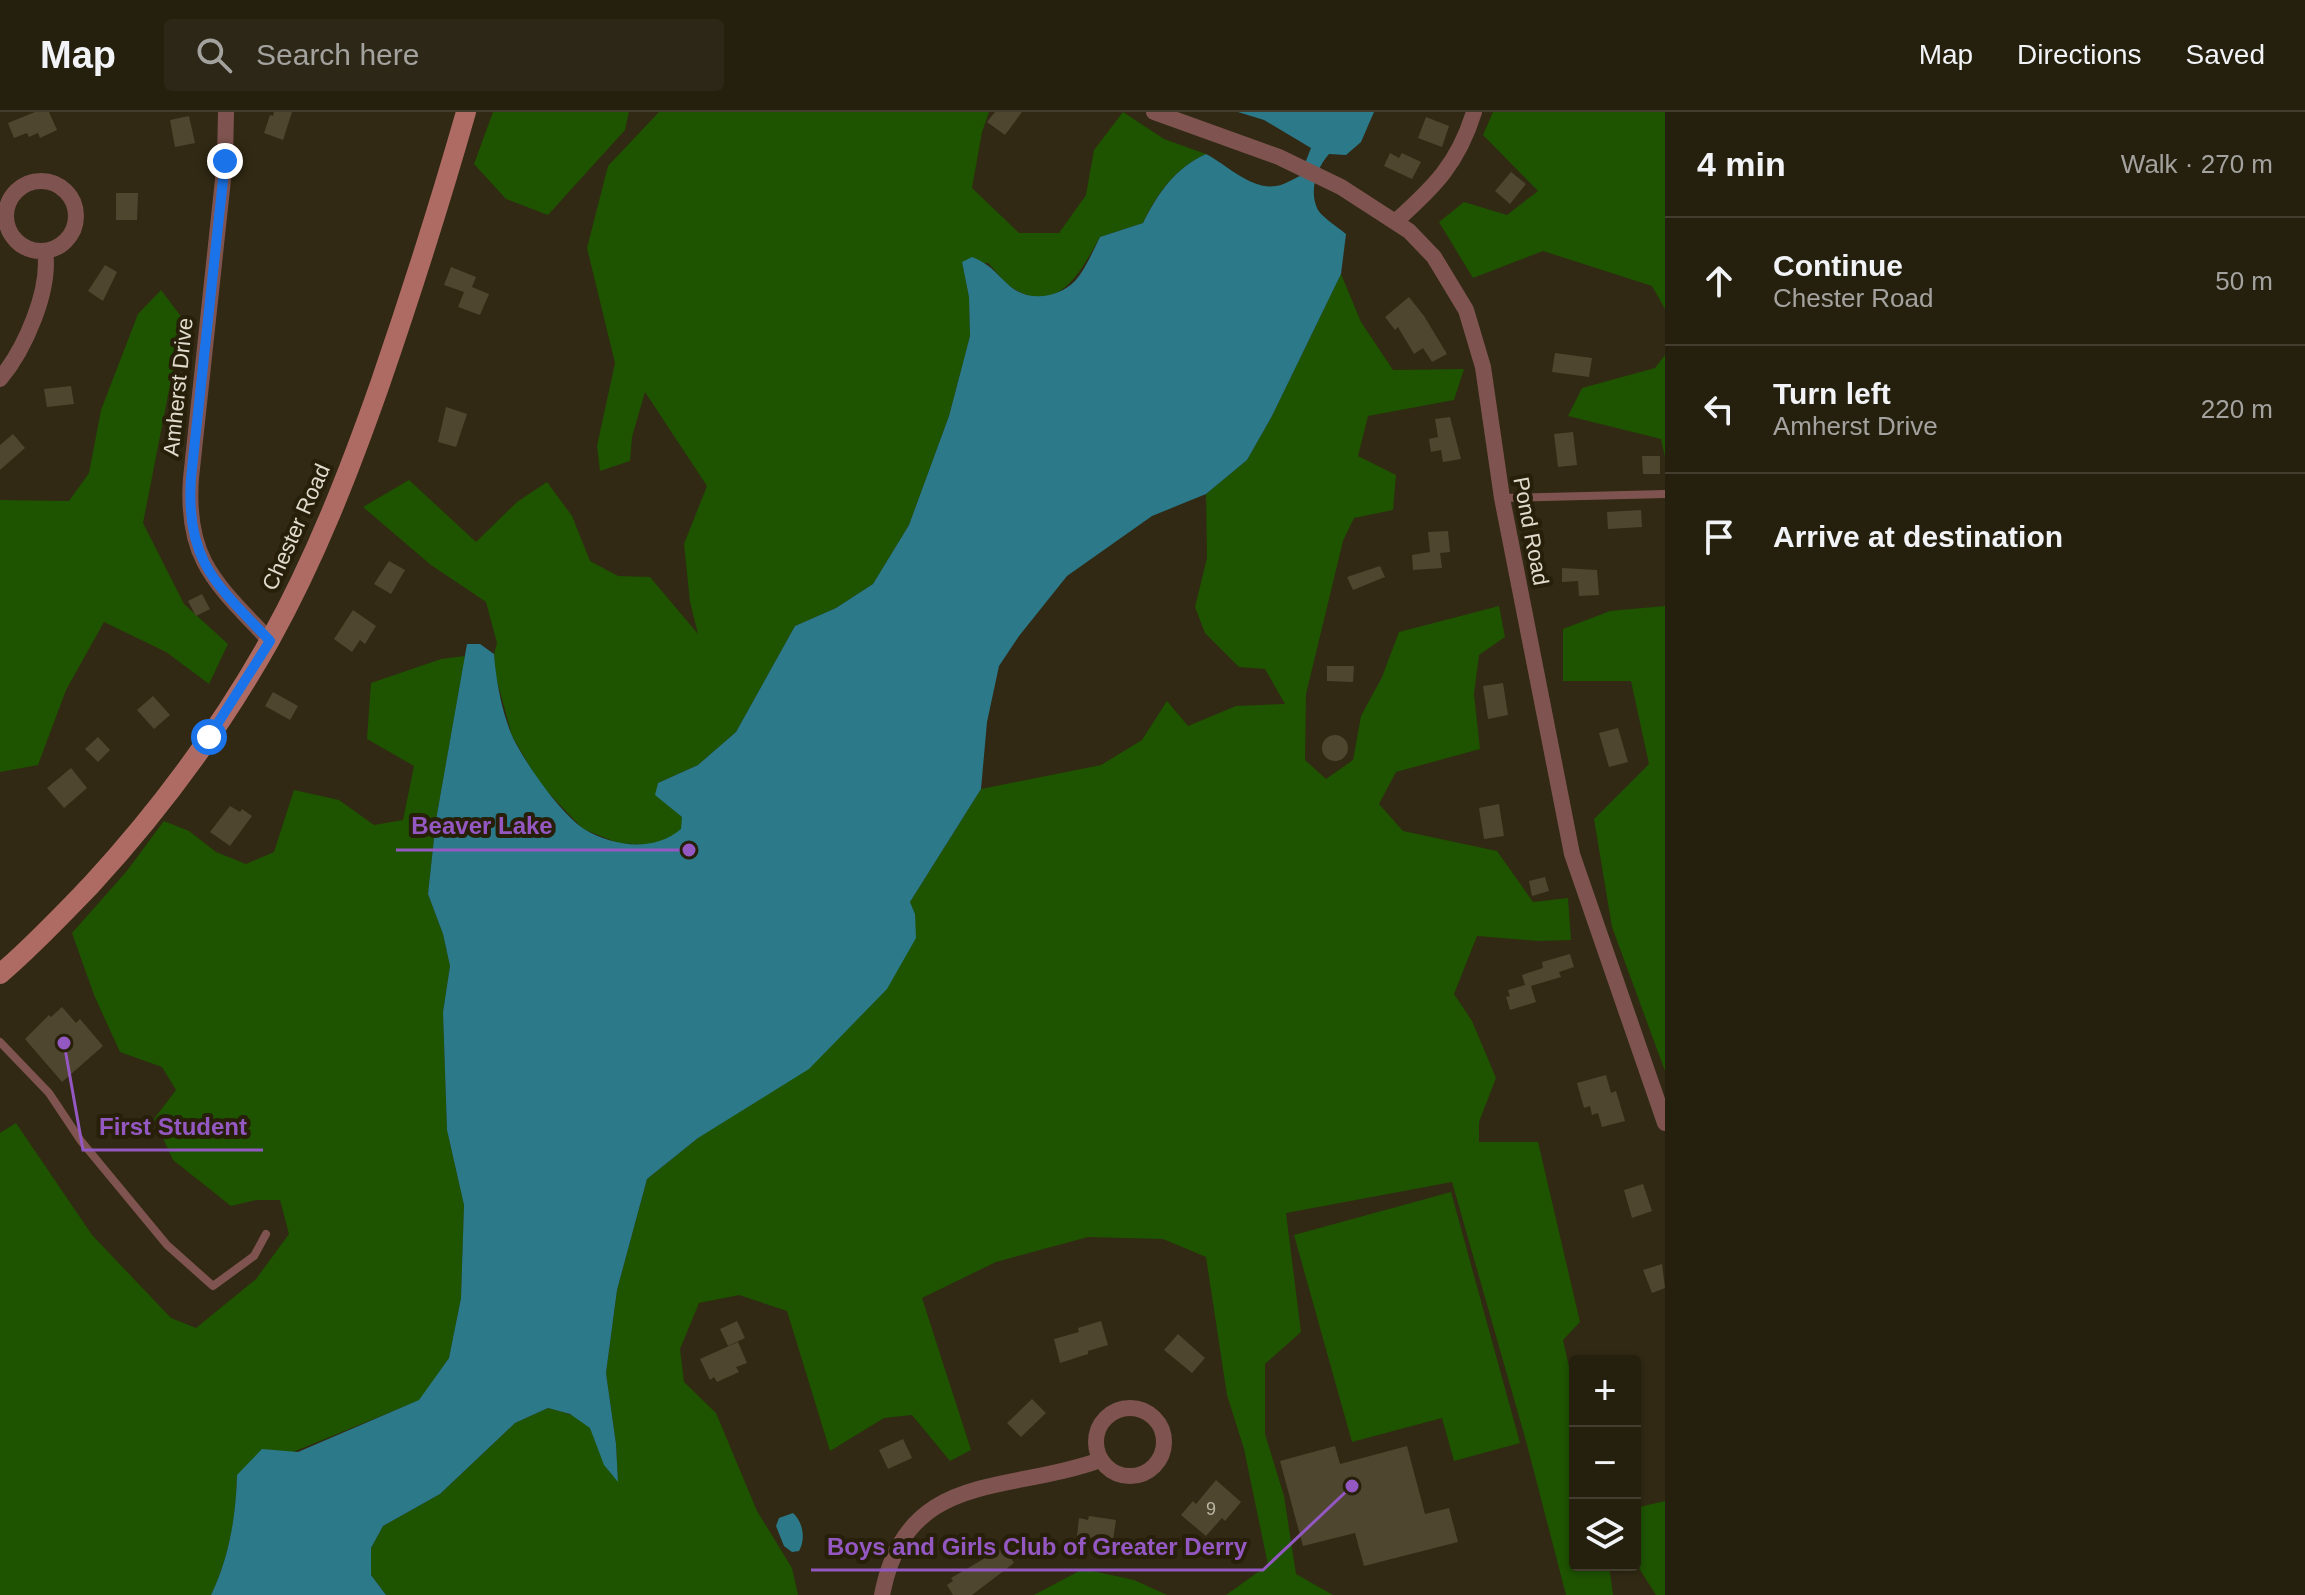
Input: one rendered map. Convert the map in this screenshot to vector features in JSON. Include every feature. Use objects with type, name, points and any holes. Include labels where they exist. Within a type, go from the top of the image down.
[{"type":"main road","name":"Chester Road","points":[[0,974],[66,910],[155,813],[197,757],[270,641],[309,561],[358,445],[399,328],[466,112]]},
{"type":"street","name":"Amherst Drive","points":[[226,112],[225,161],[189,514],[195,546],[210,575],[270,641]]},
{"type":"street","name":"Pond Road","points":[[1154,112],[1279,157],[1341,187],[1409,231],[1434,257],[1466,310],[1483,367],[1502,498],[1572,854],[1665,1123]]},
{"type":"street","points":[[1395,222],[1452,165],[1468,133],[1474,112]]},
{"type":"street","points":[[38,181],[52,182],[64,189],[76,213],[75,226],[68,238],[58,247],[45,251],[19,243],[10,233],[6,219],[14,194],[25,185],[38,181]]},
{"type":"street","points":[[0,379],[20,350],[33,319],[44,274],[45,251]]},
{"type":"street","points":[[1140,1409],[1160,1425],[1164,1438],[1163,1451],[1157,1463],[1147,1472],[1134,1476],[1121,1475],[1100,1460],[1095,1441],[1098,1429],[1104,1418],[1115,1411],[1140,1409]]},
{"type":"street","points":[[882,1595],[889,1566],[900,1545],[920,1519],[942,1502],[974,1488],[1057,1473],[1100,1460]]},
{"type":"lane","points":[[1502,498],[1665,494]]},
{"type":"lane","points":[[0,1042],[49,1093],[81,1141],[167,1245],[213,1286],[254,1256],[266,1234]]},
{"type":"green space","points":[[493,112],[629,112],[625,130],[548,215],[506,199],[474,164]]},
{"type":"green space","points":[[659,112],[989,112],[982,132],[972,188],[1019,233],[1059,233],[1086,195],[1094,150],[1123,112],[1164,139],[1206,154],[1185,166],[1168,182],[1143,223],[1100,237],[1077,274],[1057,293],[1045,297],[1032,296],[1012,287],[988,263],[962,262],[969,297],[970,336],[949,416],[909,525],[873,584],[836,608],[795,626],[736,732],[698,765],[658,783],[656,795],[682,817],[682,829],[671,839],[648,845],[618,843],[583,829],[540,784],[512,736],[496,677],[494,654],[497,643],[486,602],[431,565],[363,507],[409,480],[476,542],[517,502],[547,482],[572,516],[590,561],[618,576],[650,577],[698,634],[690,602],[684,544],[707,486],[645,392],[632,437],[630,461],[600,471],[597,446],[615,363],[587,248],[608,166]]},
{"type":"green space","points":[[1493,112],[1665,112],[1665,309],[1652,286],[1543,251],[1473,278],[1439,222],[1464,202],[1507,215],[1538,191],[1483,135]]},
{"type":"green space","points":[[1341,274],[1361,322],[1393,370],[1464,369],[1454,400],[1368,416],[1358,456],[1396,475],[1393,510],[1354,518],[1343,541],[1306,694],[1305,760],[1326,779],[1353,760],[1361,716],[1382,677],[1399,632],[1499,606],[1505,637],[1479,655],[1474,694],[1480,749],[1396,772],[1379,804],[1403,831],[1497,851],[1533,902],[1568,898],[1571,940],[1538,941],[1477,936],[1454,994],[1472,1021],[1496,1078],[1479,1122],[1479,1142],[1538,1142],[1580,1322],[1563,1340],[1569,1367],[1569,1571],[1610,1571],[1613,1595],[1566,1595],[1526,1441],[1452,1182],[1286,1213],[1301,1332],[1265,1364],[1265,1434],[1284,1496],[1296,1574],[1333,1595],[1226,1595],[1268,1565],[1244,1449],[1227,1395],[1206,1257],[1163,1239],[1088,1237],[996,1262],[922,1298],[971,1450],[950,1461],[912,1415],[884,1418],[830,1451],[787,1311],[739,1295],[699,1303],[680,1349],[684,1382],[716,1413],[757,1511],[792,1568],[798,1595],[386,1595],[371,1575],[371,1548],[383,1526],[440,1494],[515,1423],[548,1408],[577,1417],[590,1428],[603,1460],[618,1481],[606,1373],[617,1290],[647,1179],[698,1138],[915,914],[910,902],[981,789],[1101,765],[1142,740],[1167,701],[1188,726],[1236,706],[1285,704],[1265,669],[1239,667],[1205,633],[1195,607],[1207,558],[1206,494],[1247,460],[1272,416]]},
{"type":"green space","points":[[161,290],[183,319],[143,523],[184,604],[228,644],[209,684],[166,652],[104,622],[66,690],[38,765],[0,772],[0,500],[69,501],[89,473],[101,410],[138,314]]},
{"type":"green space","points":[[1665,355],[1665,457],[1661,439],[1568,416],[1582,388],[1655,368]]},
{"type":"green space","points":[[1665,606],[1665,1071],[1612,927],[1594,819],[1649,764],[1631,681],[1563,681],[1563,629],[1610,611]]},
{"type":"green space","points":[[465,656],[436,820],[428,894],[443,934],[450,966],[443,1012],[447,1130],[464,1205],[461,1298],[449,1358],[420,1400],[237,1475],[230,1536],[223,1566],[211,1595],[0,1595],[0,1133],[16,1123],[92,1235],[171,1318],[196,1328],[256,1279],[289,1234],[280,1200],[256,1200],[231,1206],[173,1160],[154,1119],[176,1090],[162,1067],[120,1052],[94,995],[72,933],[126,872],[164,821],[189,831],[216,852],[246,864],[274,852],[294,790],[339,800],[374,825],[403,820],[414,766],[367,739],[371,683],[441,659]]},
{"type":"green space","points":[[1451,1192],[1520,1443],[1454,1461],[1442,1418],[1352,1442],[1294,1235]]},
{"type":"green space","points":[[1665,1501],[1665,1595],[1656,1595],[1641,1571],[1641,1507]]},
{"type":"green space","points":[[1083,1569],[1134,1580],[1167,1595],[1034,1595]]},
{"type":"water","points":[[1238,112],[1374,112],[1361,142],[1346,155],[1329,154],[1316,179],[1314,194],[1317,208],[1346,234],[1341,274],[1272,416],[1247,460],[1206,494],[1152,516],[1067,576],[999,666],[987,722],[981,789],[910,902],[915,914],[916,938],[887,989],[809,1069],[698,1138],[647,1179],[617,1290],[606,1373],[618,1482],[604,1465],[590,1428],[570,1414],[548,1408],[515,1423],[440,1494],[383,1526],[371,1548],[371,1575],[386,1595],[211,1595],[223,1566],[230,1536],[237,1475],[262,1449],[298,1452],[419,1400],[449,1358],[461,1298],[464,1205],[447,1130],[443,1012],[450,966],[443,934],[428,894],[436,820],[467,644],[480,644],[494,654],[500,697],[513,738],[544,787],[575,822],[608,840],[634,844],[659,841],[681,829],[682,817],[655,795],[658,783],[698,765],[736,732],[795,626],[836,608],[873,584],[909,525],[949,416],[970,336],[969,297],[962,262],[972,257],[979,260],[1011,287],[1027,295],[1052,294],[1075,281],[1100,237],[1143,223],[1168,182],[1185,166],[1206,154],[1257,184],[1276,186],[1300,176],[1311,148],[1264,120]]},
{"type":"water","points":[[793,1513],[803,1536],[799,1551],[792,1552],[784,1546],[776,1526],[779,1518]]},
{"type":"building","points":[[35,112],[49,112],[57,130],[40,138],[38,133],[29,137],[27,133],[14,138],[8,123]]},
{"type":"building","points":[[274,112],[292,112],[283,140],[264,133]]},
{"type":"building","points":[[995,112],[1022,112],[1005,135],[987,122]]},
{"type":"building","points":[[189,116],[195,143],[175,147],[170,120]]},
{"type":"building","points":[[1426,117],[1449,126],[1442,147],[1418,138]]},
{"type":"building","points":[[1390,153],[1399,158],[1402,153],[1421,162],[1412,179],[1384,166]]},
{"type":"building","points":[[1511,172],[1526,184],[1510,204],[1495,191]]},
{"type":"building","points":[[116,193],[138,193],[137,220],[116,220]]},
{"type":"building","points":[[105,265],[117,272],[103,301],[88,291]]},
{"type":"building","points":[[451,267],[476,277],[472,287],[489,294],[480,315],[458,307],[464,292],[444,285]]},
{"type":"building","points":[[1409,297],[1447,354],[1432,362],[1423,348],[1414,354],[1398,327],[1395,330],[1385,317]]},
{"type":"building","points":[[1555,353],[1592,358],[1589,377],[1552,372]]},
{"type":"building","points":[[71,386],[74,404],[47,407],[44,389]]},
{"type":"building","points":[[446,407],[467,414],[456,447],[438,442]]},
{"type":"building","points":[[1450,417],[1461,459],[1443,462],[1441,450],[1431,452],[1429,439],[1438,437],[1435,419]]},
{"type":"building","points":[[1573,432],[1577,465],[1558,467],[1554,434]]},
{"type":"building","points":[[13,434],[25,448],[0,470],[0,445]]},
{"type":"building","points":[[1642,456],[1660,456],[1660,474],[1643,474]]},
{"type":"building","points":[[1641,510],[1642,527],[1608,529],[1607,512]]},
{"type":"building","points":[[1448,531],[1450,552],[1440,553],[1442,568],[1413,570],[1412,555],[1430,552],[1428,532]]},
{"type":"building","points":[[389,561],[405,570],[391,594],[374,584]]},
{"type":"building","points":[[1380,566],[1385,577],[1353,590],[1347,577]]},
{"type":"building","points":[[1562,568],[1597,570],[1599,595],[1579,596],[1578,581],[1562,582]]},
{"type":"building","points":[[202,594],[210,609],[196,616],[188,601]]},
{"type":"building","points":[[353,610],[376,626],[365,644],[360,640],[352,652],[334,639]]},
{"type":"building","points":[[1327,666],[1354,666],[1353,682],[1327,681]]},
{"type":"building","points":[[1503,683],[1508,715],[1488,719],[1483,686]]},
{"type":"building","points":[[273,692],[298,706],[290,720],[265,706]]},
{"type":"building","points":[[153,696],[170,715],[154,729],[137,710]]},
{"type":"building","points":[[1618,728],[1628,762],[1609,767],[1599,733]]},
{"type":"building","points":[[1335,735],[1345,738],[1348,748],[1345,758],[1335,761],[1325,758],[1322,748],[1325,738]]},
{"type":"building","points":[[98,737],[110,750],[98,762],[85,749]]},
{"type":"building","points":[[71,768],[87,788],[64,808],[47,788]]},
{"type":"building","points":[[1499,804],[1504,836],[1484,839],[1479,808]]},
{"type":"building","points":[[230,806],[252,816],[230,846],[210,832]]},
{"type":"building","points":[[1545,877],[1549,891],[1532,896],[1529,881]]},
{"type":"building","points":[[1570,954],[1574,967],[1559,972],[1561,977],[1531,986],[1536,1002],[1510,1010],[1506,997],[1510,996],[1508,990],[1525,985],[1522,975],[1543,968],[1542,962]]},
{"type":"building","points":[[62,1007],[76,1023],[80,1019],[103,1046],[62,1082],[25,1039],[49,1015],[51,1017]]},
{"type":"building","points":[[1606,1075],[1611,1093],[1616,1091],[1625,1121],[1602,1127],[1598,1113],[1592,1115],[1590,1106],[1584,1108],[1577,1083]]},
{"type":"building","points":[[1643,1184],[1652,1211],[1632,1218],[1624,1190]]},
{"type":"building","points":[[1662,1264],[1665,1288],[1652,1293],[1643,1270]]},
{"type":"building","points":[[737,1321],[745,1338],[728,1346],[720,1329]]},
{"type":"building","points":[[1101,1321],[1108,1345],[1060,1363],[1054,1339],[1079,1332],[1078,1328]]},
{"type":"building","points":[[1178,1334],[1205,1358],[1192,1373],[1164,1350]]},
{"type":"building","points":[[738,1342],[747,1363],[736,1367],[739,1372],[717,1382],[714,1377],[710,1380],[700,1359]]},
{"type":"building","points":[[1032,1399],[1046,1413],[1021,1437],[1007,1423]]},
{"type":"building","points":[[903,1439],[912,1458],[888,1469],[879,1450]]},
{"type":"building","points":[[1335,1446],[1340,1464],[1407,1446],[1425,1514],[1449,1508],[1458,1542],[1364,1566],[1355,1533],[1303,1546],[1280,1461]]},
{"type":"building","points":[[1216,1480],[1241,1502],[1225,1521],[1222,1518],[1206,1536],[1181,1515],[1193,1501],[1196,1504]]},
{"type":"building","points":[[1089,1516],[1116,1520],[1113,1540],[1077,1536],[1079,1518],[1088,1520]]},
{"type":"building","points":[[1004,1547],[1014,1563],[972,1595],[953,1595],[947,1585],[953,1581],[951,1578]]},
{"type":"place","name":"Beaver Lake","points":[[689,850]]},
{"type":"place","name":"First Student","points":[[64,1043]]},
{"type":"place","name":"Boys and Girls Club of Greater Derry","points":[[1352,1486]]},
{"type":"route","points":[[209,737],[270,641],[210,575],[195,546],[189,514],[225,161]]}]
